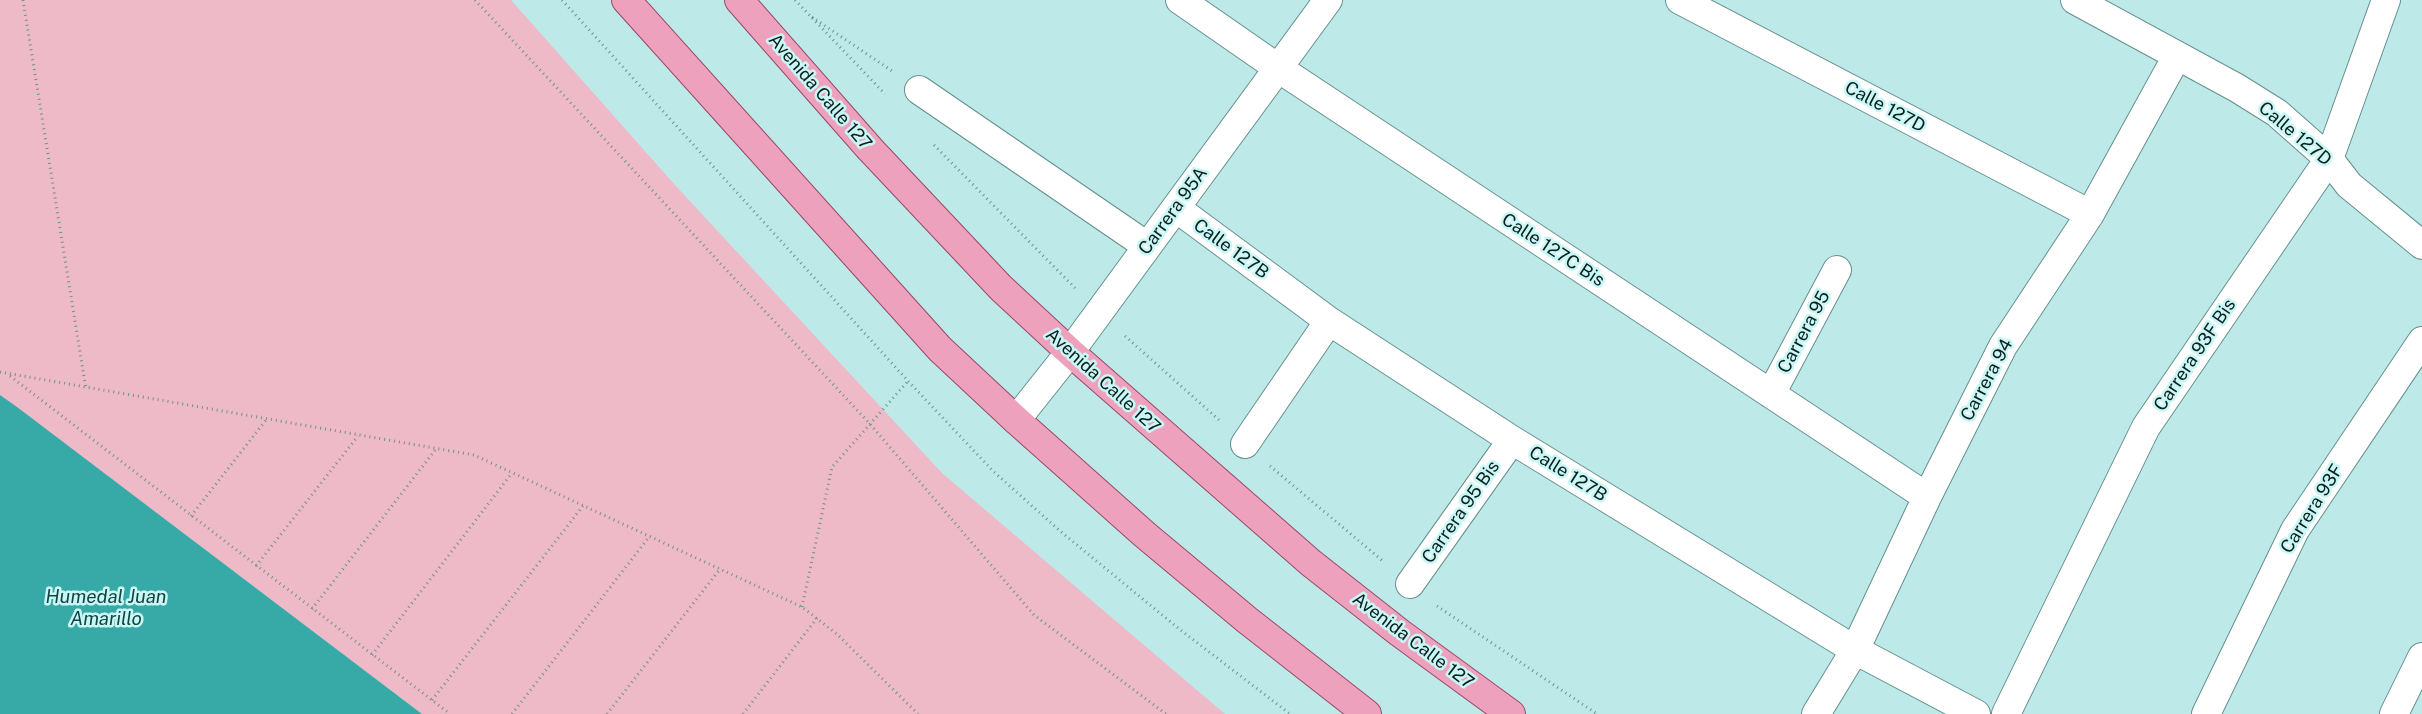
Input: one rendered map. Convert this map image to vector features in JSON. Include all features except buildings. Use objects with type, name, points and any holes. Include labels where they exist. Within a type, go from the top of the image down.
[{"type":"main road","points":[[626,0],[940,349],[1016,420],[1144,534],[1246,620],[1367,714]]},
{"type":"main road","name":"Avenida Calle 127","points":[[739,0],[877,156],[1001,288],[1070,352],[1311,563],[1400,633],[1511,714]]},
{"type":"street","name":"Calle 127C Bis","points":[[1180,0],[1278,68],[1927,497]]},
{"type":"street","name":"Carrera 95A","points":[[1016,420],[1070,352],[1328,0]]},
{"type":"street","name":"Calle 127D","points":[[1680,0],[2090,214]]},
{"type":"street","name":"Calle 127D","points":[[2075,0],[2237,88],[2276,113],[2329,159],[2349,185],[2422,245]]},
{"type":"street","name":"Carrera 93F Bis","points":[[2006,714],[2146,427],[2329,159],[2386,0]]},
{"type":"street","name":"Carrera 94","points":[[1816,714],[1854,650],[1927,497],[2003,346],[2090,214],[2177,56]]},
{"type":"street","points":[[919,90],[1147,246]]},
{"type":"street","name":"Calle 127B","points":[[1176,208],[1329,321],[1512,440],[1854,650],[1976,714]]},
{"type":"street","name":"Carrera 95","points":[[1771,394],[1837,270]]},
{"type":"street","points":[[1246,444],[1329,321]]},
{"type":"street","name":"Carrera 93F","points":[[2206,714],[2295,530],[2422,341]]},
{"type":"street","name":"Carrera 95 Bis","points":[[1410,584],[1512,440]]},
{"type":"street","points":[[2394,714],[2422,657]]},
{"type":"path","points":[[23,0],[86,389]]},
{"type":"path","points":[[475,0],[870,424],[1034,615],[1166,714]]},
{"type":"path","points":[[795,0],[888,97]]},
{"type":"path","points":[[806,12],[919,90]]},
{"type":"path","points":[[928,139],[1099,312],[1316,506],[1439,607],[1597,714]]},
{"type":"path","points":[[0,372],[86,389],[474,456],[802,607],[838,635],[918,714]]},
{"type":"path","points":[[7,374],[450,714]]},
{"type":"path","points":[[802,607],[832,467],[908,381]]},
{"type":"path","points":[[191,516],[266,420]]},
{"type":"path","points":[[256,566],[358,436]]},
{"type":"path","points":[[312,609],[436,449]]},
{"type":"path","points":[[372,655],[512,473]]},
{"type":"path","points":[[432,700],[583,506]]},
{"type":"path","points":[[512,714],[649,536]]},
{"type":"path","points":[[607,714],[720,569]]},
{"type":"path","points":[[743,714],[817,618]]},
{"type":"shaded area","points":[[0,0],[511,0],[675,185],[942,473],[1225,714],[422,714],[0,395]]},
{"type":"water","name":"Humedal Juan Amarillo","points":[[0,395],[17,407],[422,714],[0,714]]}]
